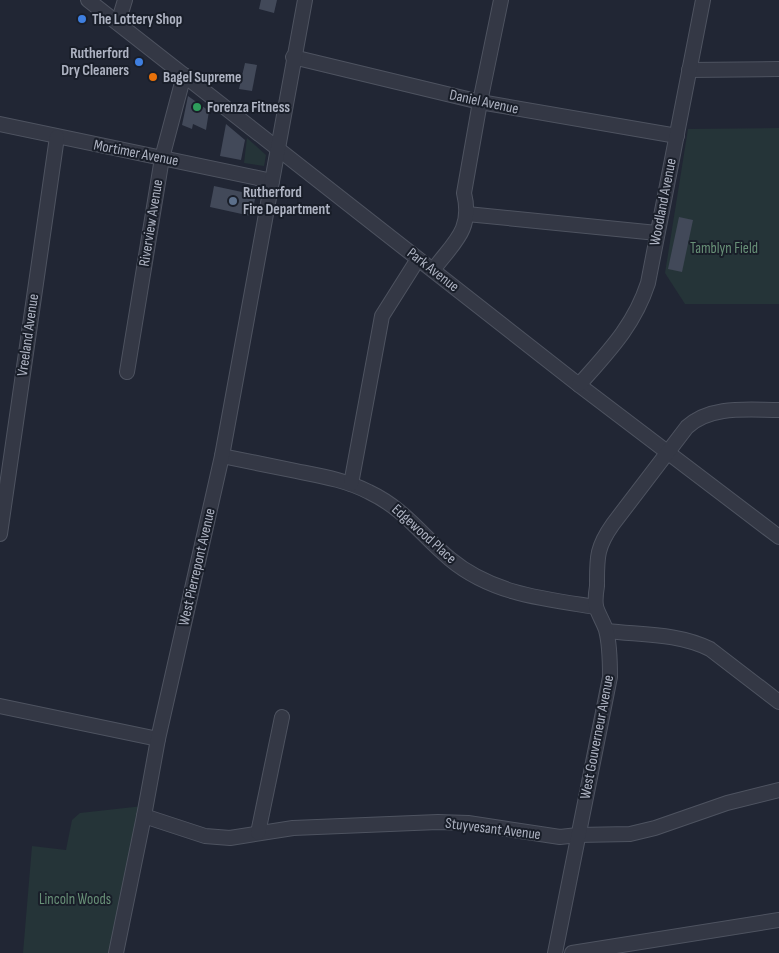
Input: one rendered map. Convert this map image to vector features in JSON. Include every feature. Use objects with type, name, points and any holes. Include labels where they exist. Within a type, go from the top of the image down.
[{"type":"street","name":"Park Avenue","points":[[88,0],[667,453],[779,537]]},
{"type":"street","points":[[118,23],[126,0]]},
{"type":"street","name":"West Pierrepont Avenue","points":[[116,953],[158,739],[222,456],[293,57],[305,0]]},
{"type":"street","points":[[433,270],[464,229],[467,214],[464,193],[500,0]]},
{"type":"street","name":"Woodland Avenue","points":[[580,385],[630,324],[648,283],[703,0]]},
{"type":"street","name":"Daniel Avenue","points":[[293,57],[480,102],[677,136]]},
{"type":"street","points":[[689,70],[779,69]]},
{"type":"street","name":"Riverview Avenue","points":[[127,372],[162,158],[184,75]]},
{"type":"street","name":"Mortimer Avenue","points":[[0,124],[272,181]]},
{"type":"street","name":"Vreeland Avenue","points":[[0,534],[57,137]]},
{"type":"street","points":[[467,214],[657,233]]},
{"type":"street","points":[[351,484],[382,316],[418,259]]},
{"type":"street","name":"West Gouverneur Avenue","points":[[555,953],[610,677],[610,652],[607,631],[596,607],[596,561],[605,535],[687,427],[696,419],[730,411],[779,410]]},
{"type":"street","name":"Edgewood Place","points":[[222,456],[332,478],[351,484],[370,492],[395,507],[406,515],[452,561],[486,582],[522,595],[596,607]]},
{"type":"street","points":[[607,631],[682,638],[697,643],[710,649],[779,702]]},
{"type":"street","points":[[0,706],[158,739]]},
{"type":"street","points":[[258,833],[282,717]]},
{"type":"street","name":"Stuyvesant Avenue","points":[[144,816],[212,837],[230,838],[293,828],[438,822],[468,823],[560,837],[630,834],[655,828],[727,802],[779,790]]},
{"type":"street","points":[[572,953],[779,920]]},
{"type":"green space","name":"Tamblyn Field","points":[[779,128],[779,304],[685,304],[665,273],[688,129]]},
{"type":"green space","points":[[247,138],[266,155],[264,166],[244,163]]},
{"type":"green space","name":"Lincoln Woods","points":[[143,806],[112,953],[23,953],[32,846],[66,850],[72,820],[80,813]]},
{"type":"building","points":[[261,0],[277,0],[274,13],[259,9]]},
{"type":"building","points":[[245,63],[257,65],[252,91],[239,89]]},
{"type":"building","points":[[188,96],[209,111],[206,130],[193,124],[192,129],[182,125]]},
{"type":"building","points":[[226,124],[245,140],[241,160],[220,156]]},
{"type":"building","name":"Rutherford Fire Department","points":[[214,186],[256,195],[251,216],[210,207]]},
{"type":"building","points":[[679,217],[693,220],[682,272],[668,269]]},
{"type":"place","name":"The Lottery Shop","points":[[82,19]]},
{"type":"place","name":"Rutherford Dry Cleaners","points":[[139,62]]},
{"type":"place","name":"Bagel Supreme","points":[[153,77]]},
{"type":"place","name":"Forenza Fitness","points":[[197,107]]},
{"type":"place","name":"Rutherford Fire Department","points":[[233,201]]}]
